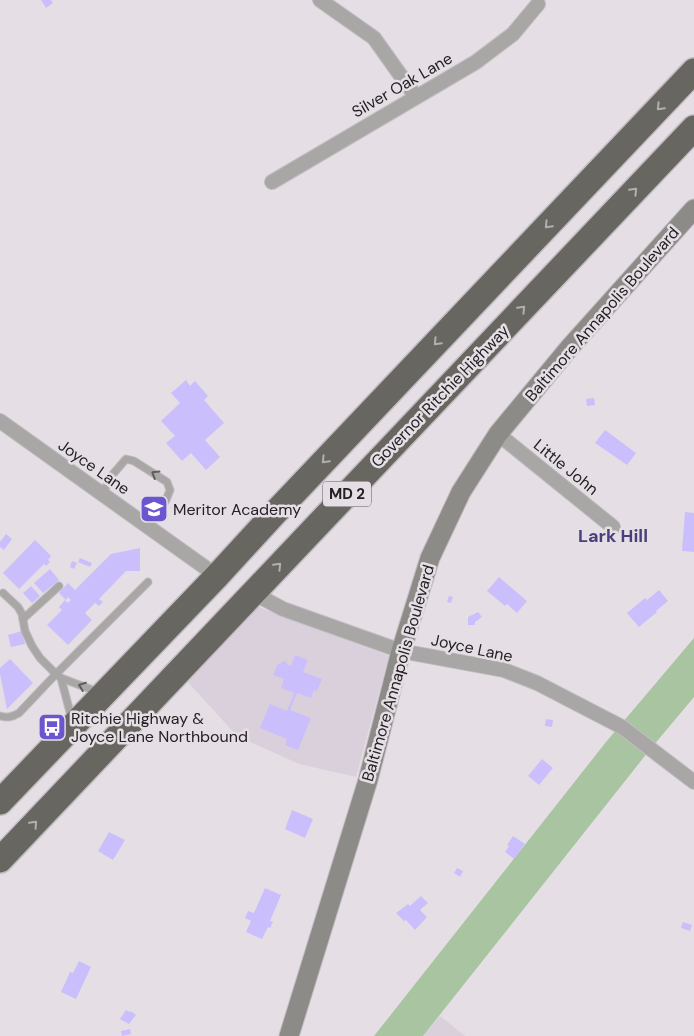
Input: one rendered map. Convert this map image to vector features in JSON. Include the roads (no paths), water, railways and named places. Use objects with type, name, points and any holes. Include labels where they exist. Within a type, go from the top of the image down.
[{"type":"highway","name":"MD 2","points":[[0,802],[217,576],[694,72]]},
{"type":"highway","name":"Governor Ritchie Highway","points":[[0,860],[694,128]]},
{"type":"highway","points":[[253,593],[242,579],[242,568],[273,515]]},
{"type":"highway","points":[[170,680],[188,647],[229,600],[231,589],[227,581],[217,576]]},
{"type":"street","points":[[320,0],[374,38],[416,97]]},
{"type":"street","name":"Silver Oak Lane","points":[[272,182],[476,62],[513,34],[538,4]]},
{"type":"street","name":"Baltimore Annapolis Boulevard","points":[[289,1036],[368,780],[401,651],[430,558],[461,492],[498,434],[570,347],[694,209]]},
{"type":"street","name":"Joyce Lane","points":[[0,421],[217,576]]},
{"type":"street","name":"Little John","points":[[498,434],[613,527]]},
{"type":"street","name":"Joyce Lane","points":[[253,593],[283,609],[401,651],[504,670],[537,683],[622,727],[694,782]]},
{"type":"lane","points":[[102,494],[113,474],[126,459],[134,460],[167,482],[170,490],[166,500],[147,526]]},
{"type":"lane","points":[[0,716],[12,717],[20,712],[59,676],[148,582]]},
{"type":"lane","points":[[23,619],[59,586]]},
{"type":"lane","points":[[3,593],[18,607],[22,614],[25,631],[40,658],[59,676],[103,694]]},
{"type":"lane","points":[[59,676],[73,725]]},
{"type":"place","name":"Meritor Academy","points":[[154,509]]},
{"type":"place","name":"Ritchie Highway & Joyce Lane Northbound","points":[[52,727]]},
{"type":"district","name":"Lark Hill","points":[[613,536]]}]
